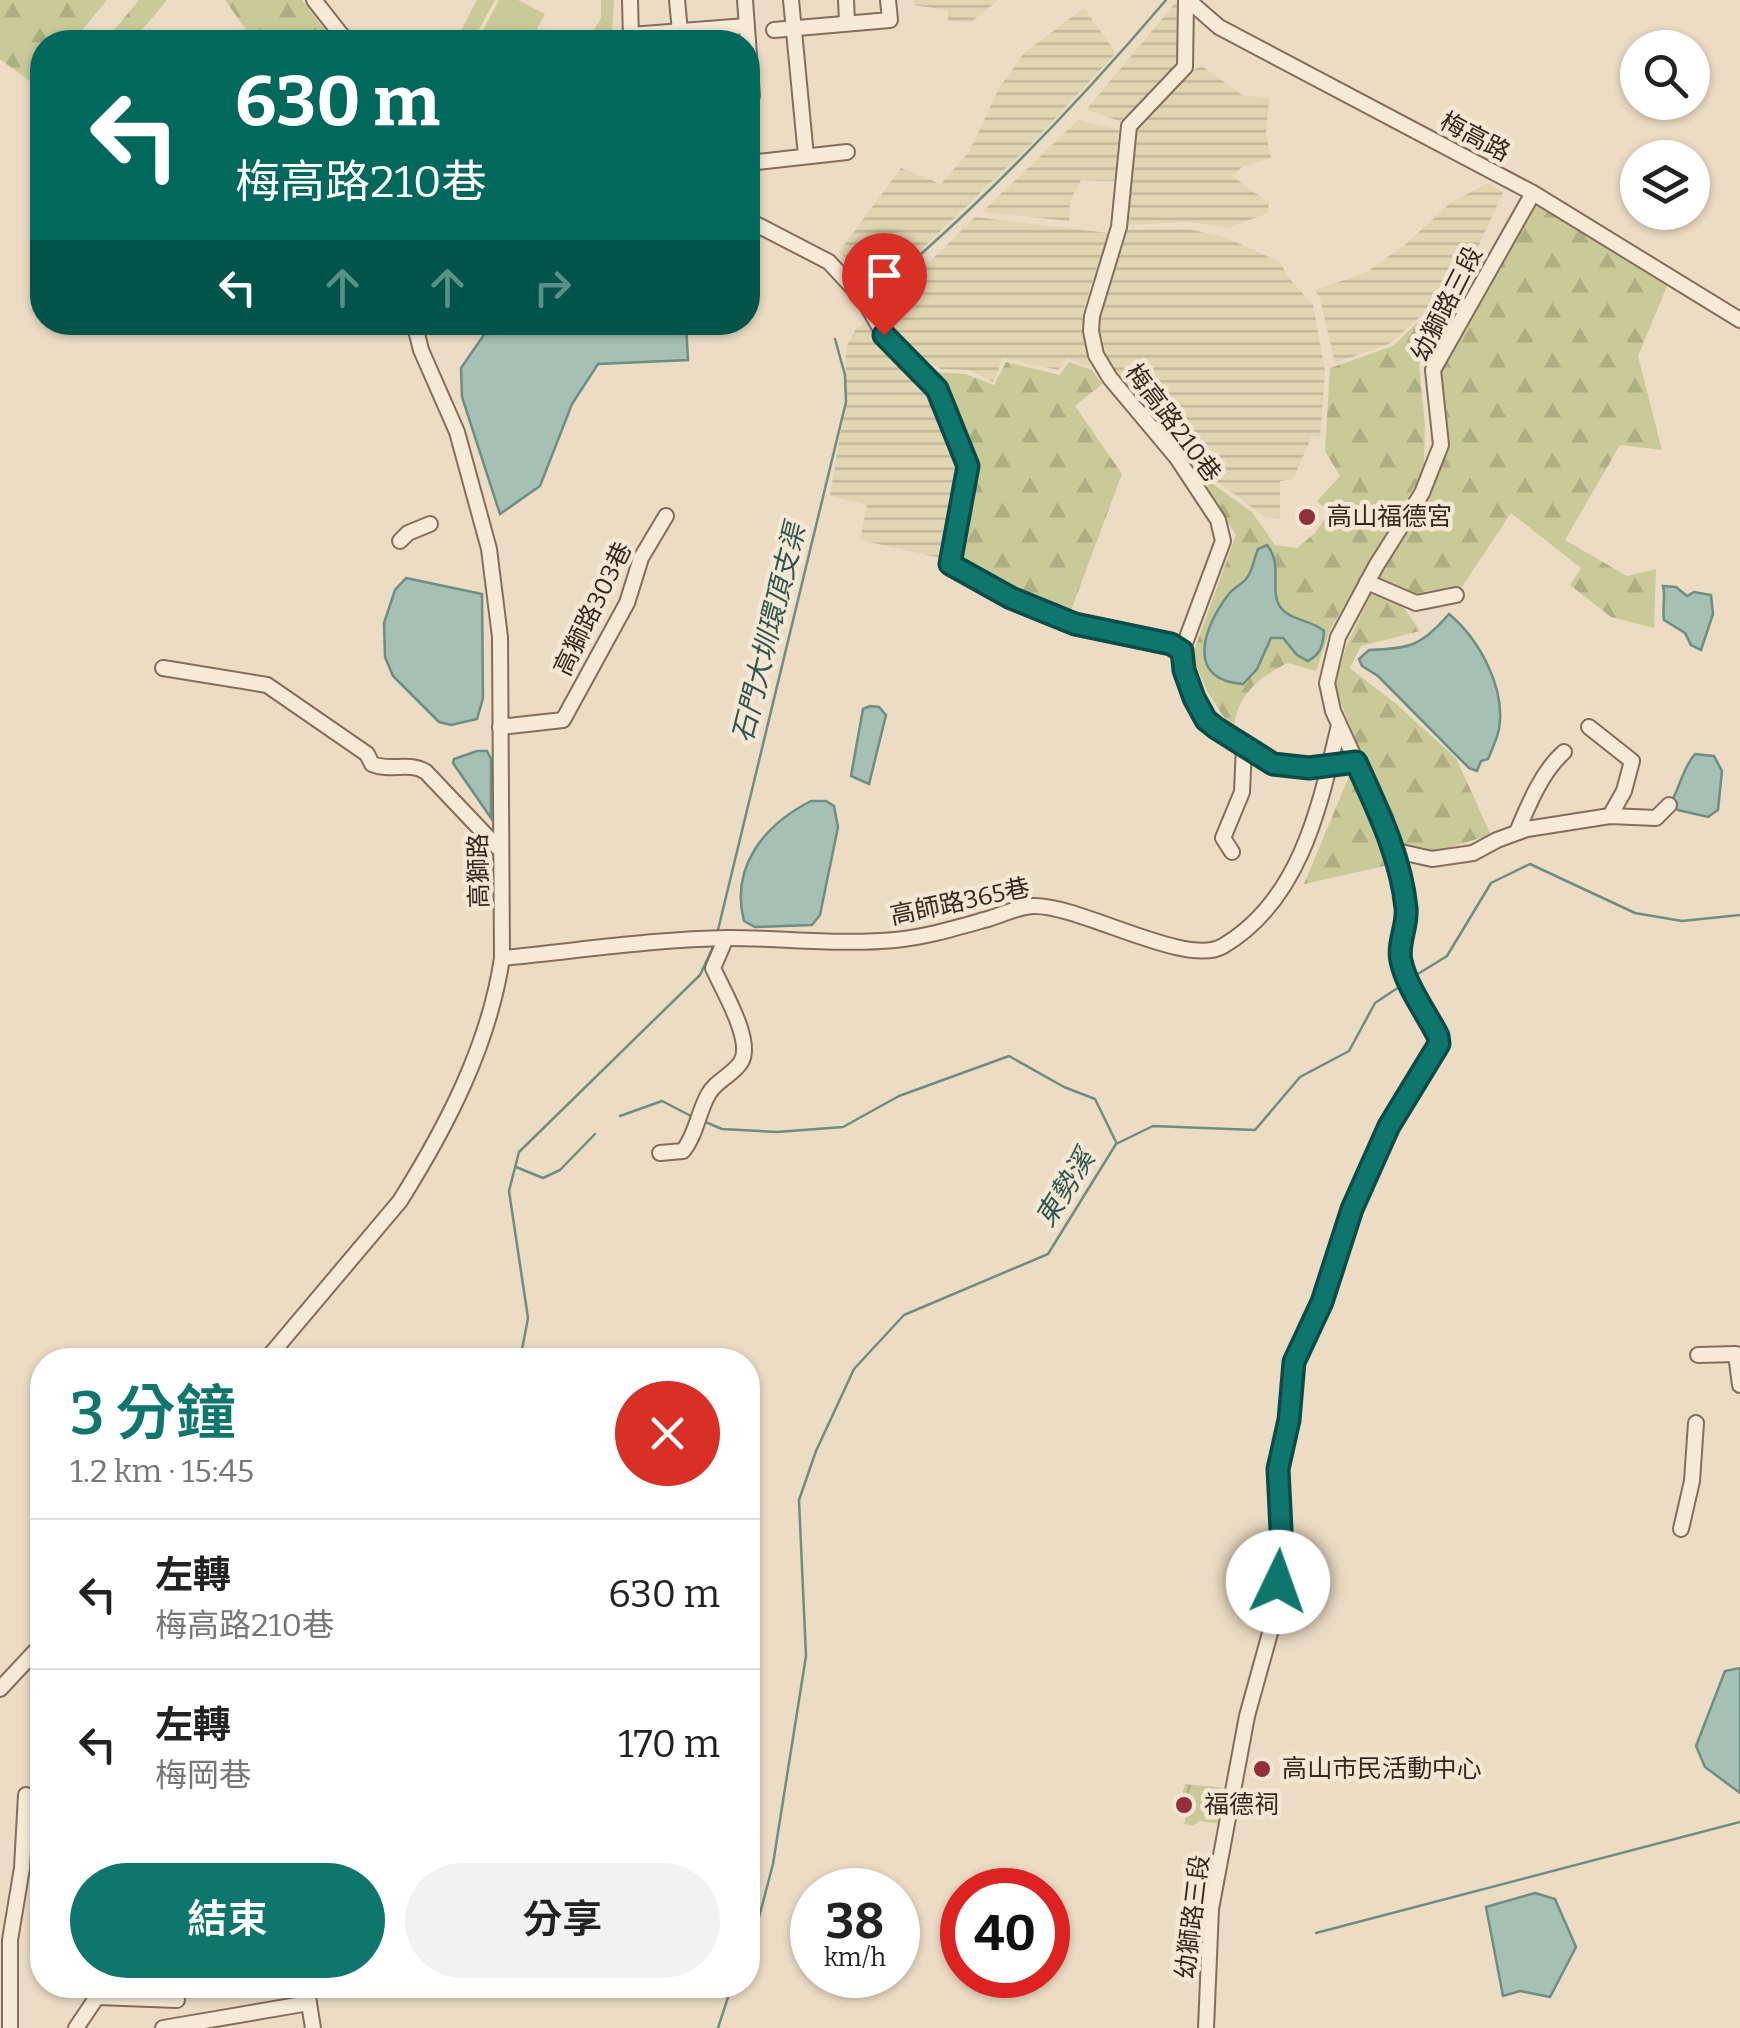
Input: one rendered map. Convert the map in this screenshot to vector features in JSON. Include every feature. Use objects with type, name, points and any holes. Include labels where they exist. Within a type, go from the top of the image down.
[{"type":"street","points":[[314,0],[338,30]]},
{"type":"street","points":[[630,0],[631,30]]},
{"type":"street","points":[[677,0],[679,30]]},
{"type":"street","points":[[746,0],[746,30]]},
{"type":"street","points":[[791,0],[806,156]]},
{"type":"street","points":[[846,0],[847,22]]},
{"type":"street","points":[[774,30],[890,20],[888,0]]},
{"type":"street","name":"梅高路","points":[[1186,0],[1219,27],[1533,193],[1740,320]]},
{"type":"street","name":"梅高路210巷","points":[[1182,651],[1223,541],[1221,527],[1177,458],[1110,378],[1096,355],[1091,331],[1118,226],[1129,126],[1185,66],[1186,0]]},
{"type":"street","points":[[722,30],[746,26]]},
{"type":"street","points":[[760,162],[847,152]]},
{"type":"street","name":"幼獅路三段","points":[[1206,2028],[1212,1909],[1247,1716],[1275,1615],[1282,1550],[1278,1469],[1289,1420],[1294,1362],[1322,1302],[1352,1209],[1389,1126],[1439,1044],[1399,957],[1407,914],[1404,888],[1382,818],[1339,724],[1327,683],[1338,637],[1422,492],[1441,445],[1433,370],[1533,193]]},
{"type":"street","points":[[760,226],[829,262],[864,300],[884,335],[937,389],[968,466],[950,564],[1043,612],[1075,624],[1171,644],[1182,651],[1184,670],[1206,720],[1273,764],[1309,768],[1356,762]]},
{"type":"street","name":"高獅路","points":[[276,1348],[388,1216],[418,1172],[466,1080],[486,1030],[496,999],[502,958],[500,637],[489,549],[457,432],[417,335]]},
{"type":"street","name":"高獅路303巷","points":[[500,727],[563,720],[626,603],[641,558],[666,516]]},
{"type":"street","points":[[400,541],[408,533],[430,524]]},
{"type":"street","points":[[1368,582],[1416,603],[1456,594]]},
{"type":"street","points":[[163,668],[268,685],[367,754],[372,764],[387,769],[418,766],[501,850]]},
{"type":"street","name":"高師路365巷","points":[[502,958],[726,938],[902,940],[1031,906],[1071,912],[1152,941],[1207,951],[1221,948],[1280,892],[1320,806],[1339,724]]},
{"type":"street","points":[[1588,727],[1632,761],[1624,791],[1610,816]]},
{"type":"street","points":[[1232,852],[1224,838],[1242,792],[1244,746]]},
{"type":"street","points":[[1517,832],[1556,758],[1564,752]]},
{"type":"street","points":[[1392,850],[1432,859],[1472,853],[1517,832],[1610,816],[1656,818],[1668,805]]},
{"type":"street","points":[[660,1153],[683,1151],[710,1091],[740,1066],[744,1056],[745,1043],[713,968],[726,938]]},
{"type":"street","points":[[1698,1355],[1736,1354],[1740,1384]]},
{"type":"street","points":[[1680,1528],[1692,1482],[1696,1423]]},
{"type":"street","points":[[0,1689],[30,1657]]},
{"type":"street","points":[[10,2028],[10,1940],[22,1868],[26,1795]]},
{"type":"street","points":[[76,2028],[96,1998]]},
{"type":"street","points":[[124,1998],[177,2000]]},
{"type":"street","points":[[308,1998],[312,2028]]},
{"type":"street","points":[[163,2028],[309,2003]]},
{"type":"shaded area","points":[[915,0],[998,0],[971,22],[948,21],[948,10],[913,5]]},
{"type":"shaded area","points":[[1177,1],[1176,62],[1158,87],[1120,121],[1086,110]]},
{"type":"shaded area","points":[[1084,8],[1116,53],[1030,145],[873,296],[862,272],[839,252],[901,168],[941,184],[969,152],[999,88],[1024,53]]},
{"type":"shaded area","points":[[1202,66],[1242,95],[1269,98],[1266,133],[1271,158],[1243,166],[1232,176],[1269,203],[1268,213],[1228,228],[1189,222],[1123,225],[1132,127],[1188,72]]},
{"type":"shaded area","points":[[1078,120],[1119,130],[1115,181],[1081,180],[1070,201],[1069,221],[982,212]]},
{"type":"shaded area","points":[[1488,183],[1503,192],[1479,245],[1445,295],[1389,344],[1335,363],[1315,290],[1365,273],[1406,244],[1450,203]]},
{"type":"shaded area","points":[[975,217],[1108,233],[1082,314],[1090,367],[1067,358],[1058,370],[1003,358],[993,382],[969,370],[941,369],[903,346],[880,311]]},
{"type":"shaded area","points":[[1188,229],[1227,238],[1280,262],[1313,305],[1325,371],[1320,438],[1312,436],[1293,479],[1280,481],[1280,518],[1265,517],[1187,459],[1107,365],[1097,343],[1097,311],[1123,230]]},
{"type":"shaded area","points":[[865,322],[884,346],[933,391],[960,466],[945,559],[860,540],[867,505],[830,496],[845,406],[846,348],[855,330]]},
{"type":"shaded area","points":[[484,335],[687,335],[688,360],[598,364],[572,404],[540,486],[500,514],[462,397],[461,368]]},
{"type":"shaded area","points":[[1267,545],[1275,561],[1277,601],[1290,616],[1324,631],[1322,645],[1308,661],[1297,655],[1283,638],[1271,638],[1257,669],[1243,684],[1225,680],[1206,663],[1206,637],[1219,608],[1248,576],[1258,549]]},
{"type":"shaded area","points":[[406,578],[482,594],[483,698],[477,719],[451,725],[439,722],[393,676],[385,657],[384,623],[395,590]]},
{"type":"shaded area","points":[[1663,586],[1676,587],[1687,596],[1694,592],[1711,595],[1713,614],[1701,650],[1691,645],[1685,633],[1664,620]]},
{"type":"shaded area","points":[[1449,614],[1480,651],[1498,697],[1498,733],[1488,759],[1481,761],[1477,771],[1469,768],[1359,659],[1369,650],[1415,643]]},
{"type":"shaded area","points":[[879,707],[886,715],[869,784],[851,776],[863,709]]},
{"type":"shaded area","points":[[487,751],[491,759],[491,818],[453,763],[454,759]]},
{"type":"shaded area","points":[[1695,754],[1714,756],[1722,771],[1718,810],[1708,817],[1678,810],[1671,802]]},
{"type":"shaded area","points":[[811,801],[826,801],[834,806],[838,827],[820,915],[812,925],[755,927],[744,921],[741,901],[747,866],[765,835]]},
{"type":"shaded area","points":[[1740,1668],[1740,1793],[1705,1767],[1696,1746],[1725,1671]]},
{"type":"shaded area","points":[[1535,1893],[1555,1899],[1576,1947],[1550,1997],[1520,1991],[1503,1996],[1486,1907]]},
{"type":"green space","points":[[0,0],[107,0],[82,30],[30,30],[30,82],[0,59]]},
{"type":"green space","points":[[139,0],[167,0],[142,30],[114,30]]},
{"type":"green space","points":[[225,0],[302,0],[326,30],[246,30]]},
{"type":"green space","points":[[477,0],[495,0],[479,30],[461,30]]},
{"type":"green space","points":[[499,0],[518,0],[545,14],[536,30],[483,30]]},
{"type":"green space","points":[[601,0],[614,0],[612,30],[594,30],[601,18]]},
{"type":"green space","points":[[1534,203],[1668,284],[1638,356],[1662,450],[1620,445],[1565,540],[1627,576],[1656,569],[1654,628],[1611,617],[1570,585],[1581,568],[1511,513],[1461,588],[1426,591],[1404,608],[1420,631],[1361,646],[1350,668],[1456,758],[1491,835],[1304,884],[1350,774],[1367,768],[1334,686],[1346,647],[1377,581],[1415,519],[1446,455],[1439,369]]},
{"type":"green space","points":[[1465,277],[1419,365],[1425,425],[1424,470],[1330,630],[1316,671],[1288,663],[1267,675],[1243,699],[1234,733],[1207,691],[1192,656],[1236,535],[1195,471],[1252,512],[1275,545],[1297,548],[1315,533],[1329,512],[1317,501],[1340,476],[1325,451],[1330,368],[1393,346]]},
{"type":"green space","points":[[1006,362],[1060,375],[1069,362],[1092,370],[1102,384],[1075,406],[1122,474],[1070,613],[986,576],[960,559],[976,463],[937,372],[965,374],[994,385]]},
{"type":"green space","points":[[1185,1784],[1225,1788],[1221,1824],[1184,1824],[1187,1812],[1196,1810],[1194,1797],[1182,1798]]},
{"type":"waterway","name":"石門大圳環頂支渠","points":[[876,293],[1027,152],[1166,0]]},
{"type":"waterway","name":"石門大圳環頂支渠","points":[[717,934],[846,402],[845,375],[835,339]]},
{"type":"waterway","name":"東勢溪","points":[[1413,977],[1447,956],[1491,883],[1530,864],[1635,913],[1682,921],[1740,915]]},
{"type":"waterway","name":"石門大圳環頂支渠","points":[[522,1348],[528,1318],[509,1191],[519,1152],[700,975],[714,945]]},
{"type":"waterway","name":"東勢溪","points":[[760,1913],[773,1864],[806,1656],[799,1500],[816,1451],[854,1369],[904,1315],[1048,1254],[1116,1144],[1153,1126],[1255,1130],[1300,1077],[1349,1051],[1375,1003],[1402,985]]},
{"type":"waterway","name":"石門大圳環頂支渠","points":[[703,1121],[722,1129],[777,1132],[843,1127],[899,1096],[1009,1056],[1064,1087],[1095,1099],[1116,1142]]},
{"type":"waterway","name":"石門大圳環頂支渠","points":[[620,1116],[662,1101],[691,1116]]},
{"type":"waterway","name":"石門大圳環頂支渠","points":[[516,1167],[543,1178],[560,1170],[595,1134]]},
{"type":"waterway","points":[[1316,1933],[1740,1822]]},
{"type":"waterway","name":"石門大圳環頂支渠","points":[[718,2028],[728,1998]]},
{"type":"place","name":"高山福德宮","points":[[1307,517]]},
{"type":"place","name":"高山市民活動中心","points":[[1262,1769]]},
{"type":"place","name":"福德祠","points":[[1184,1805]]},
{"type":"route","points":[[884,335],[937,389],[968,466],[950,564],[1011,598],[1075,624],[1171,644],[1182,651],[1184,670],[1206,720],[1273,764],[1309,768],[1356,762],[1382,818],[1404,888],[1407,914],[1399,957],[1439,1044],[1389,1126],[1352,1209],[1322,1302],[1294,1362],[1289,1420],[1279,1451],[1282,1550],[1278,1582]]}]
